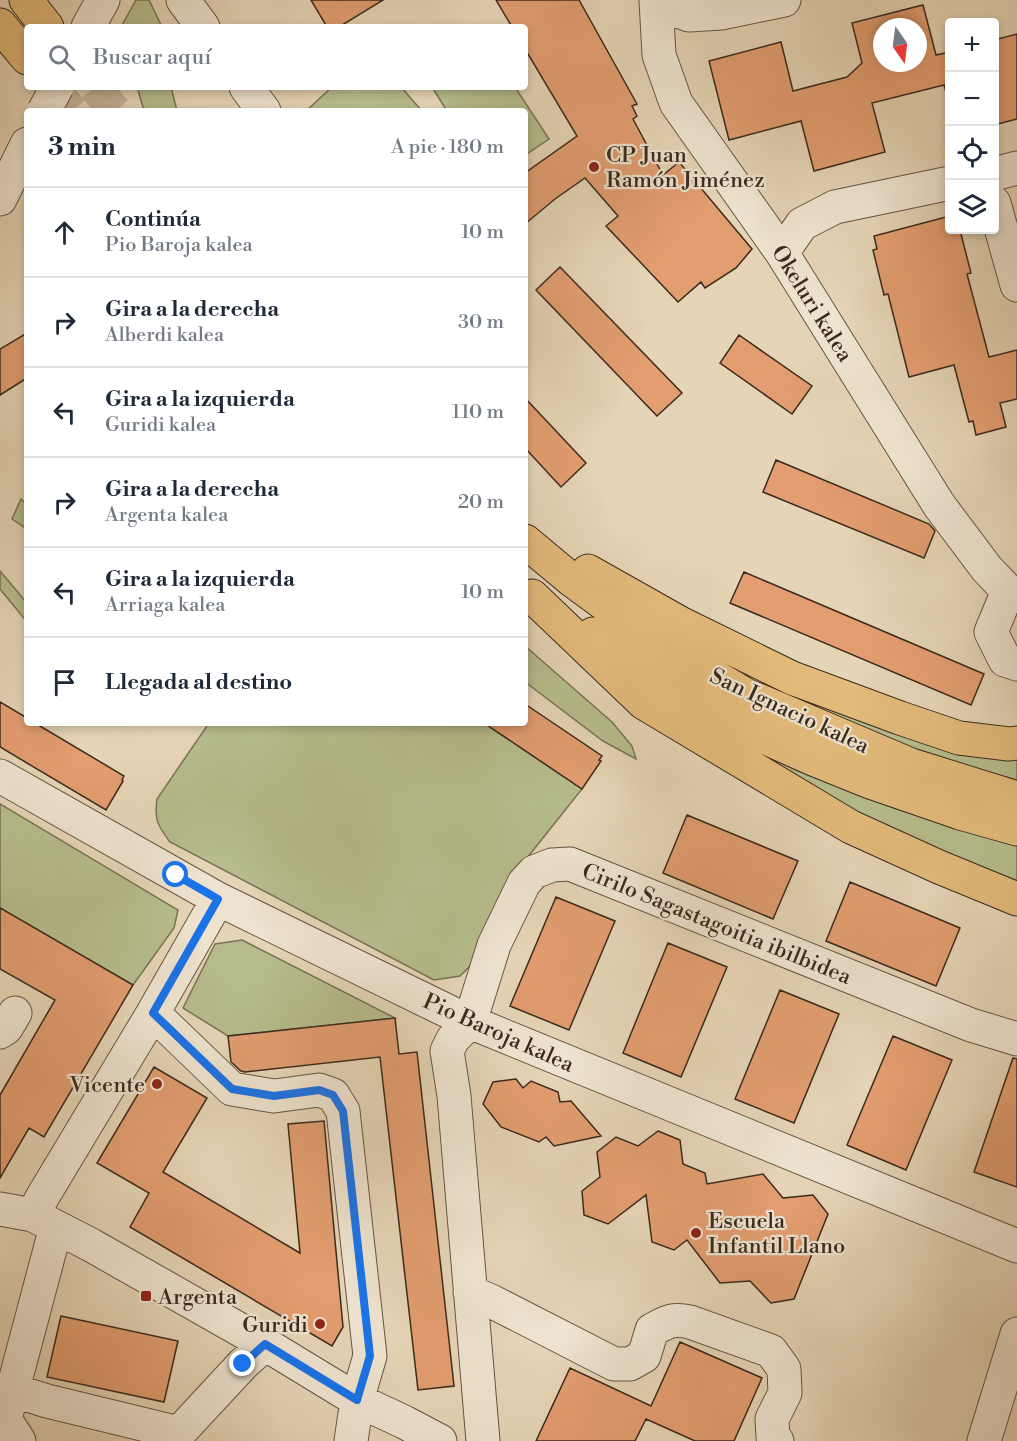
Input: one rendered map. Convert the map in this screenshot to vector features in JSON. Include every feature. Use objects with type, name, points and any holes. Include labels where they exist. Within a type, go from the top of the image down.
[{"type":"main road","points":[[26,0],[45,24]]},
{"type":"main road","points":[[0,25],[24,54]]},
{"type":"main road","points":[[528,537],[682,624],[792,678],[959,738],[1017,743]]},
{"type":"main road","name":"San Ignacio kalea","points":[[528,544],[641,632],[746,695],[911,765],[1017,798]]},
{"type":"main road","points":[[529,593],[644,703],[851,826],[939,867],[1017,899]]},
{"type":"main road","name":"San Ignacio kalea","points":[[529,593],[669,684],[766,738],[879,786],[1017,829]]},
{"type":"street","points":[[90,24],[102,0]]},
{"type":"street","points":[[183,0],[200,24]]},
{"type":"street","points":[[656,2],[689,15],[721,12],[784,0]]},
{"type":"street","name":"Okeluri kalea","points":[[656,2],[659,55],[676,103],[782,254],[939,505],[987,569],[1012,593],[991,632],[1005,660],[1017,664]]},
{"type":"street","points":[[46,108],[55,90]]},
{"type":"street","points":[[248,90],[262,108]]},
{"type":"street","points":[[999,173],[1017,168]]},
{"type":"street","points":[[782,254],[802,224],[835,207],[945,184]]},
{"type":"street","points":[[999,221],[1017,285]]},
{"type":"street","name":"Pio Baroja kalea","points":[[0,776],[218,899],[470,1022],[1017,1246]]},
{"type":"street","name":"Cirilo Sagastagoitia ibilbidea","points":[[483,1441],[454,1096],[447,1052],[453,1039],[470,1022],[494,945],[524,883],[534,872],[552,865],[570,864],[971,1025],[1017,1039]]},
{"type":"street","points":[[218,899],[153,1013],[43,1196],[44,1221],[13,1339],[9,1418],[47,1401],[179,1437],[243,1364],[265,1344]]},
{"type":"street","points":[[153,1013],[232,1089],[274,1096],[319,1090],[333,1095],[343,1111],[370,1356],[357,1400],[352,1441]]},
{"type":"street","points":[[0,1209],[44,1221],[91,1245],[265,1344],[357,1400],[440,1441]]},
{"type":"street","points":[[470,1292],[614,1364],[630,1364],[644,1356],[652,1330],[669,1321],[679,1319],[771,1351],[784,1369],[785,1393],[772,1419],[773,1437],[777,1441]]},
{"type":"street","points":[[984,1441],[1017,1334]]},
{"type":"street","points":[[352,1441],[379,1424],[404,1422]]},
{"type":"green space","points":[[136,0],[149,0],[161,24],[123,24]]},
{"type":"green space","points":[[138,90],[172,90],[176,108],[143,107]]},
{"type":"green space","points":[[329,90],[404,90],[419,108],[309,108]]},
{"type":"green space","points":[[434,90],[517,90],[549,139],[528,153],[528,108],[445,108]]},
{"type":"green space","points":[[21,499],[24,502],[24,527],[12,519]]},
{"type":"green space","points":[[0,571],[24,599],[24,618],[0,589]]},
{"type":"green space","points":[[683,636],[1017,755],[1017,780],[889,740],[790,698]]},
{"type":"green space","points":[[528,649],[612,722],[632,746],[636,759],[603,741],[528,684]]},
{"type":"green space","points":[[689,717],[796,770],[897,809],[1017,846],[1017,887],[864,823]]},
{"type":"green space","points":[[207,726],[488,726],[582,789],[527,858],[474,962],[460,976],[434,980],[170,842],[158,822],[157,799]]},
{"type":"green space","points":[[0,804],[178,910],[174,928],[133,985],[0,908]]},
{"type":"green space","points":[[242,940],[395,1018],[228,1036],[183,1008],[215,944]]},
{"type":"building","points":[[311,0],[383,0],[344,24],[325,24]]},
{"type":"building","points":[[496,0],[579,0],[637,104],[632,106],[637,116],[633,119],[663,175],[679,162],[752,249],[736,268],[705,288],[701,282],[678,302],[606,226],[618,216],[585,178],[528,222],[528,171],[577,136],[528,54],[528,24],[510,24]]},
{"type":"building","points":[[923,5],[926,18],[873,18],[873,72],[927,72],[927,20],[936,55],[945,53],[945,89],[944,85],[872,103],[885,152],[814,171],[801,121],[729,140],[709,61],[781,42],[793,91],[847,77],[862,63],[852,23]]},
{"type":"building","points":[[1017,34],[1017,119],[999,124],[999,72],[999,39]]},
{"type":"building","points":[[945,217],[945,234],[961,234],[971,273],[967,274],[989,357],[1017,350],[1017,399],[1000,403],[1006,427],[976,435],[973,421],[969,422],[954,365],[909,377],[888,294],[884,295],[873,250],[877,249],[874,236]]},
{"type":"building","points":[[560,267],[682,393],[657,416],[536,290]]},
{"type":"building","points":[[24,335],[24,380],[0,395],[0,349]]},
{"type":"building","points":[[739,335],[812,386],[792,414],[720,363]]},
{"type":"building","points":[[528,401],[586,463],[561,487],[528,451]]},
{"type":"building","points":[[776,460],[929,524],[935,531],[924,558],[763,492]]},
{"type":"building","points":[[744,572],[984,674],[971,705],[730,603]]},
{"type":"building","points":[[0,702],[24,716],[24,726],[40,726],[124,776],[123,781],[106,810],[0,747]]},
{"type":"building","points":[[528,706],[602,756],[582,789],[488,726],[528,726]]},
{"type":"building","points":[[687,815],[798,861],[773,919],[663,873]]},
{"type":"building","points":[[850,882],[960,928],[936,986],[826,941]]},
{"type":"building","points":[[556,897],[615,921],[569,1030],[510,1006]]},
{"type":"building","points":[[0,908],[133,985],[44,1137],[29,1128],[0,1178],[0,1095],[55,1000],[0,969]]},
{"type":"building","points":[[668,943],[727,967],[681,1077],[623,1053]]},
{"type":"building","points":[[780,990],[839,1014],[794,1123],[735,1099]]},
{"type":"building","points":[[395,1018],[399,1054],[417,1052],[454,1386],[418,1390],[380,1057],[245,1072],[231,1062],[228,1036]]},
{"type":"building","points":[[893,1036],[952,1060],[906,1170],[847,1145]]},
{"type":"building","points":[[1013,1058],[1017,1059],[1017,1187],[974,1172]]},
{"type":"building","points":[[154,1067],[207,1098],[163,1172],[300,1253],[288,1124],[324,1121],[343,1327],[332,1346],[130,1227],[149,1193],[97,1163]]},
{"type":"building","points":[[516,1079],[523,1088],[531,1081],[558,1092],[560,1102],[571,1101],[601,1136],[554,1146],[546,1137],[539,1142],[501,1127],[483,1104],[493,1082]]},
{"type":"building","points":[[658,1131],[680,1140],[683,1164],[705,1173],[707,1184],[763,1174],[783,1198],[813,1195],[828,1214],[794,1299],[771,1303],[750,1281],[720,1283],[687,1240],[674,1250],[652,1242],[646,1195],[608,1224],[584,1215],[582,1191],[600,1177],[597,1152],[616,1137],[638,1146]]},
{"type":"building","points":[[61,1316],[178,1341],[164,1402],[47,1377]]},
{"type":"building","points":[[680,1342],[762,1378],[734,1441],[695,1441],[646,1419],[635,1441],[536,1441],[570,1368],[651,1406]]},
{"type":"tunnel","points":[[54,90],[70,108]]},
{"type":"tunnel","points":[[98,90],[112,108]]},
{"type":"place","name":"CP Juan Ramón Jiménez","points":[[594,167]]},
{"type":"place","name":"Vicente","points":[[157,1084]]},
{"type":"place","name":"Escuela Infantil Llano","points":[[696,1233]]},
{"type":"place","name":"Argenta","points":[[146,1296]]},
{"type":"place","name":"Guridi","points":[[320,1324]]},
{"type":"route","points":[[176,875],[218,899],[153,1013],[232,1089],[274,1096],[319,1090],[333,1095],[343,1111],[370,1356],[357,1400],[265,1344],[243,1364]]}]
